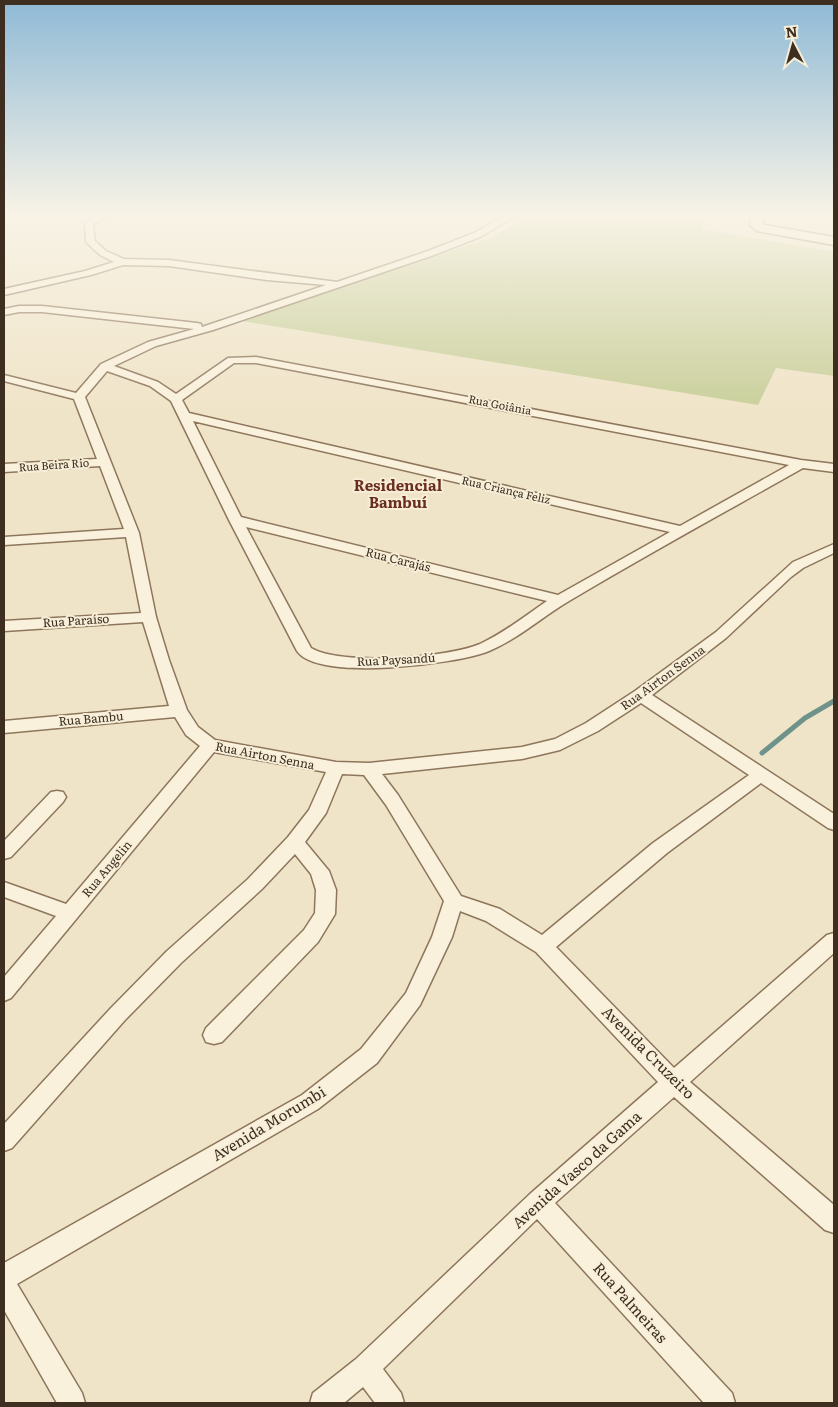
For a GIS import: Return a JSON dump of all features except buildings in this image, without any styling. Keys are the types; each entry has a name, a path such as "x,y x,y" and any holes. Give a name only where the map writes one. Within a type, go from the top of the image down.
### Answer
{"street":[{"path":"4,292 54,281"},
{"path":"313,281 343,283"},
{"path":"4,378 79,397 104,366 168,338 209,328 350,281"},
{"path":"4,312 19,309 42,309 209,328"},
{"name":"Rua Goiânia","path":"176,399 232,360 256,360 801,464 834,468"},
{"name":"Rua Paysandú","path":"104,366 154,384 176,399 236,520 305,651 319,659 345,662 389,662 447,657 472,652 499,642 560,600 801,464"},
{"name":"Rua Airton Senna","path":"79,397 132,532 149,617 161,660 179,711 192,731 210,746 336,768 370,769 522,753 560,744 592,727 641,695 721,635 786,574 798,565 834,548"},
{"name":"Rua Criança Feliz","path":"184,415 682,530"},
{"name":"Rua Beira Rio","path":"4,468 105,462"},
{"path":"4,464 19,468"},
{"name":"Rua Carajás","path":"236,520 560,600"},
{"path":"4,541 132,532"},
{"name":"Rua Paraíso","path":"4,626 149,617"},
{"path":"641,695 834,823"},
{"name":"Rua Bambu","path":"4,727 179,711"},
{"name":"Rua Angelin","path":"4,992 210,746"},
{"path":"4,1140 124,1008 174,957 255,884 295,842 317,813 336,768"},
{"path":"370,769 392,800 454,901"},
{"path":"543,946 660,848 762,774"},
{"path":"4,852 57,798"},
{"path":"214,1035 311,936 325,914 326,890 320,871 295,842"},
{"path":"4,889 70,913"},
{"name":"Avenida Cruzeiro","path":"454,901 492,915 543,946 674,1083 834,1221"},
{"name":"Avenida Morumbi","path":"4,1277 310,1102 369,1056 413,999 442,937 454,901"},
{"name":"Avenida Vasco da Gama","path":"324,1403 365,1368 538,1202 834,941"},
{"name":"Rua Palmeiras","path":"538,1202 722,1403"},
{"path":"4,1286 72,1403"},
{"path":"365,1368 391,1403"}],"green space":[{"path":"363,281 834,281 834,376 776,368 758,405 242,321"}],"waterway":[{"path":"762,753 805,718 834,701"}],"district":[{"name":"Residencial Bambuí","path":"398,494"}]}
